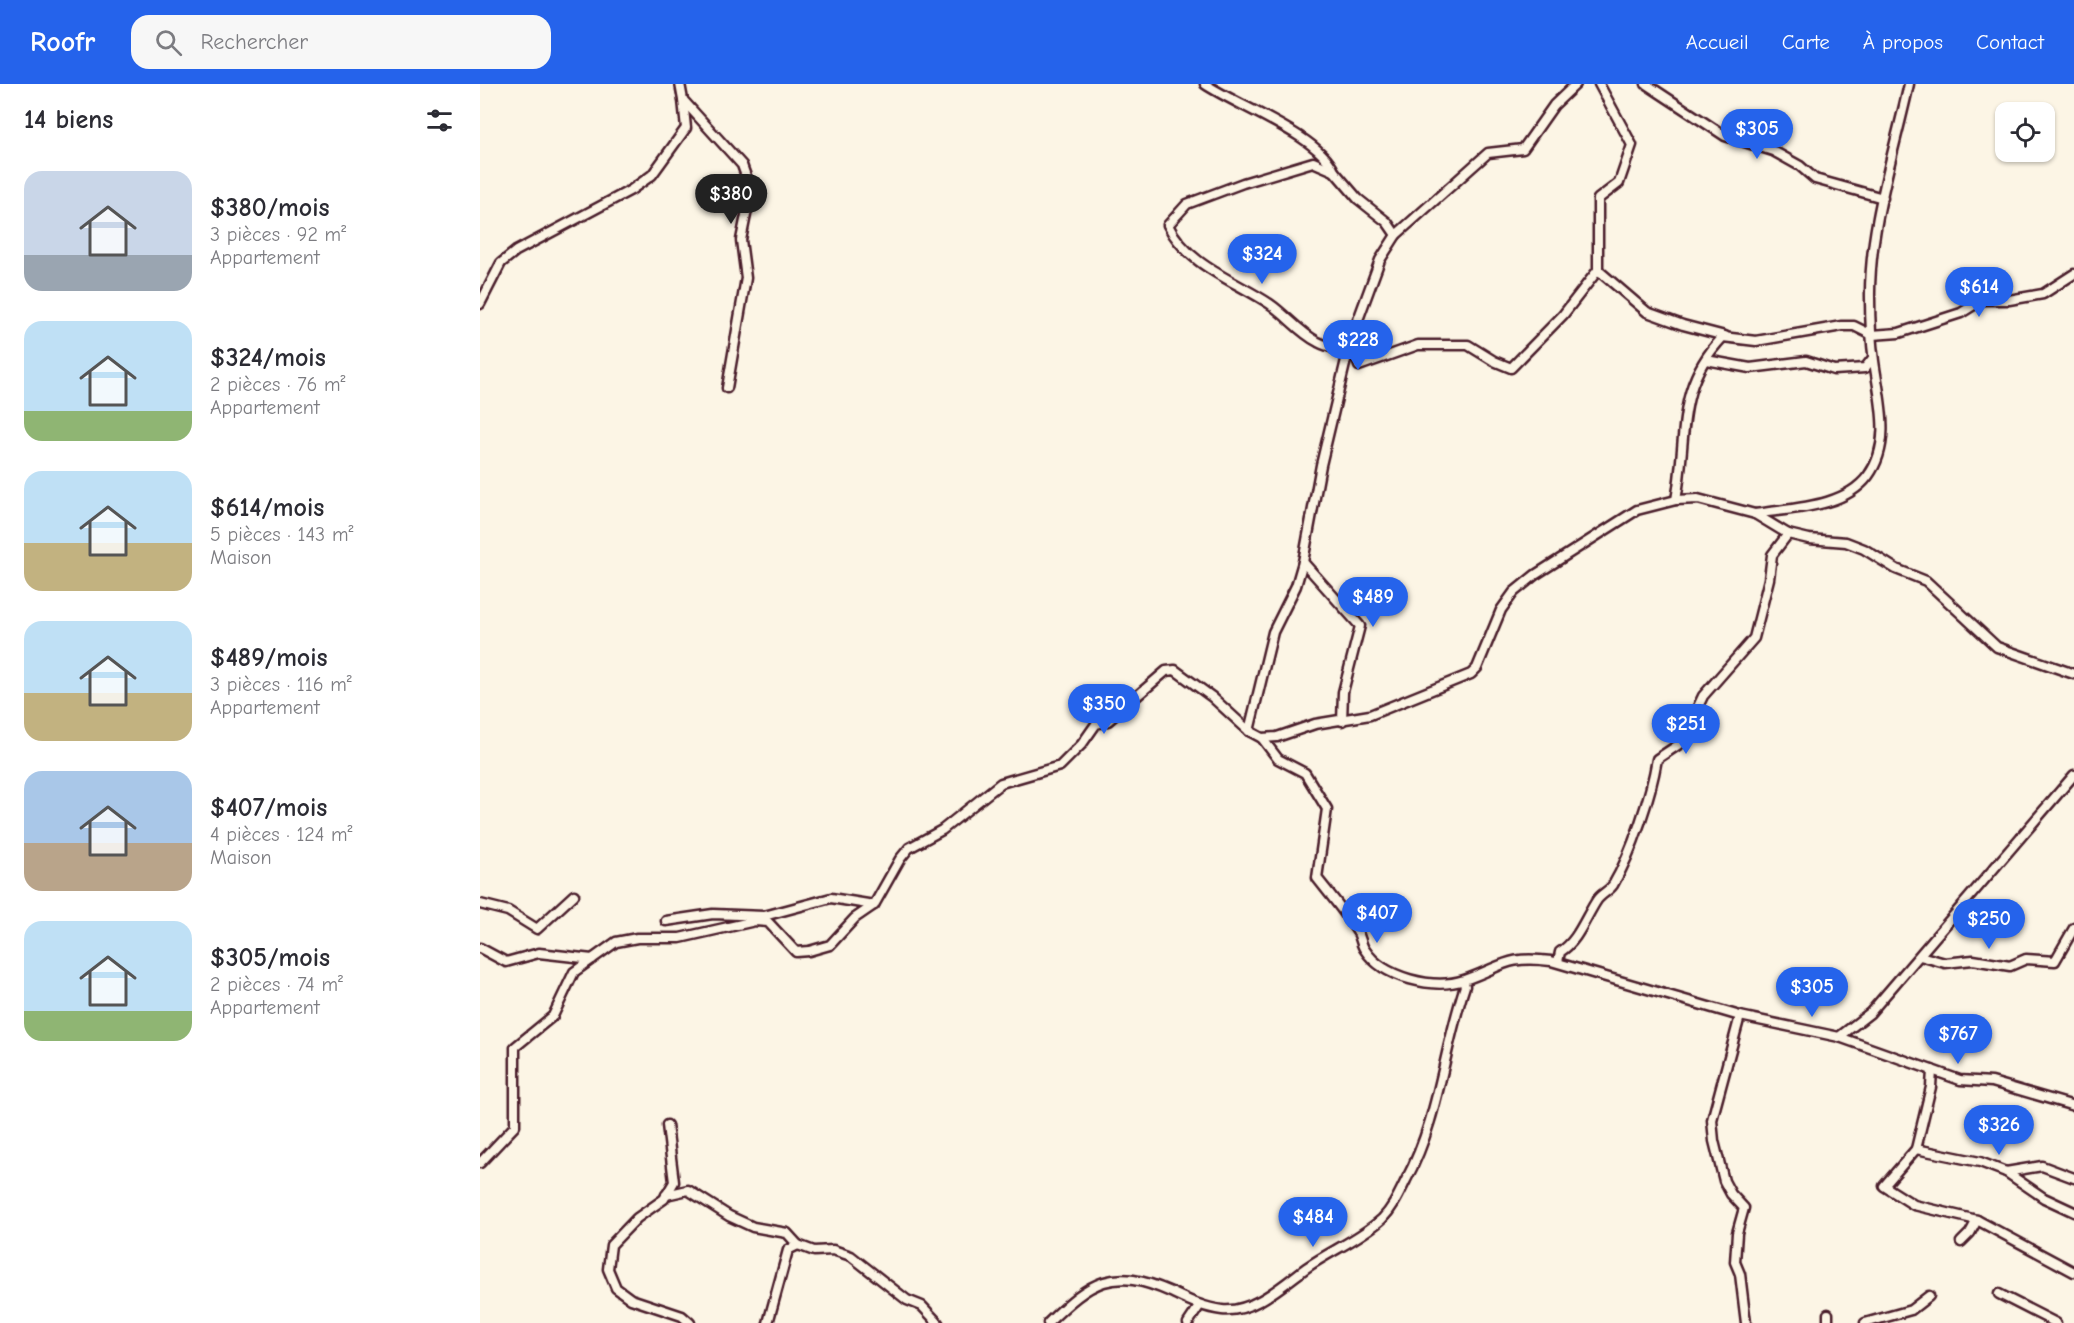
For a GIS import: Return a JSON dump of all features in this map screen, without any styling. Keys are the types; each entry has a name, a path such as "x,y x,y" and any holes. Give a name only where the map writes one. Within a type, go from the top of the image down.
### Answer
{"street":[{"path":"480,304 501,263 516,251 631,190 652,175 686,128 680,84"},
{"path":"1205,84 1312,145 1328,159 1334,171 1358,199 1387,222 1396,235"},
{"path":"1249,731 1273,632 1296,586 1303,562 1321,465 1351,339 1380,260 1396,235 1488,153 1523,148 1554,105 1576,84"},
{"path":"1351,339 1359,366 1418,345 1468,345 1494,361 1511,368 1563,315 1598,270 1598,199 1619,183 1632,145 1599,84"},
{"path":"1646,84 1725,136 1773,151 1800,166 1815,179 1883,198"},
{"path":"1755,514 1836,499 1849,493 1866,478 1878,458 1883,429 1873,358 1870,276 1883,198 1909,84"},
{"path":"683,100 742,165 747,179 749,200 741,240 746,278 727,388"},
{"path":"1334,171 1307,162 1187,204 1168,225 1173,236 1210,270 1270,304 1316,342 1349,352"},
{"path":"1598,270 1647,312 1683,325 1756,341 1842,326 1854,326 1872,335 1899,333 1961,313 1982,300 2009,300 2043,294 2074,274"},
{"path":"1676,500 1683,421 1697,372 1721,338 1725,336"},
{"path":"1706,360 1750,368 1806,361 1841,370 1865,368 1873,358"},
{"path":"1262,738 1277,738 1315,724 1342,721 1394,707 1471,674 1477,668 1501,610 1524,584 1620,519 1637,510 1676,500 1698,499 1755,514 1788,534 1809,539 1846,542 1864,549 1896,569 1926,582 1997,647 2074,674"},
{"path":"1558,962 1560,952 1570,946 1598,897 1611,888 1620,871 1653,785 1657,759 1681,743 1703,696 1754,638 1770,579 1772,555 1788,534"},
{"path":"1303,562 1360,626 1343,692 1342,721"},
{"path":"480,1163 515,1126 514,1047 553,1016 574,972 592,959 616,942 637,938 680,938 755,921 768,922 796,952 830,945 855,918 874,905 900,859 909,848 942,830 1001,783 1060,766 1082,744 1096,724 1108,721 1166,671 1175,669 1212,697 1249,731 1262,738 1278,759 1305,773 1327,809 1317,878 1359,935 1364,949 1381,964 1413,980 1438,985 1463,981 1510,960 1532,958 1558,962 1740,1016 1839,1037 1868,1046 1892,1058 1960,1080 1992,1082 2074,1106"},
{"path":"1839,1037 1870,1013 2074,775"},
{"path":"480,904 508,911 537,929 574,895"},
{"path":"666,921 713,914 764,916 831,898 874,905"},
{"path":"1920,957 1945,963 1973,960 2010,966 2026,959 2055,961 2074,928"},
{"path":"480,948 506,962 539,953 592,959"},
{"path":"1048,1323 1086,1290 1099,1283 1125,1278 1146,1281 1200,1305 1225,1310 1246,1306 1273,1292 1384,1216 1415,1163 1430,1127 1465,986 1463,981"},
{"path":"1740,1016 1712,1120 1724,1181 1731,1194 1744,1208 1737,1233 1735,1262 1740,1274 1746,1323"},
{"path":"1932,1070 1931,1087 1916,1149 1884,1186 1914,1205 1977,1220 2074,1272"},
{"path":"667,1125 674,1178 666,1195 657,1206 637,1218 615,1241 608,1254 608,1269 616,1288 632,1299 682,1316 690,1323"},
{"path":"1916,1149 1980,1162 2006,1172 2044,1198 2074,1212"},
{"path":"2006,1172 2042,1166 2074,1178"},
{"path":"666,1195 688,1190 729,1216 753,1227 788,1233 798,1245 814,1251 833,1250 851,1256 907,1300 922,1306 938,1323"},
{"path":"1961,1242 1977,1220"},
{"path":"768,1323 788,1250 798,1245"},
{"path":"1999,1294 2056,1323"},
{"path":"1865,1323 1911,1310 1929,1296"},
{"path":"1188,1323 1200,1305"}]}
